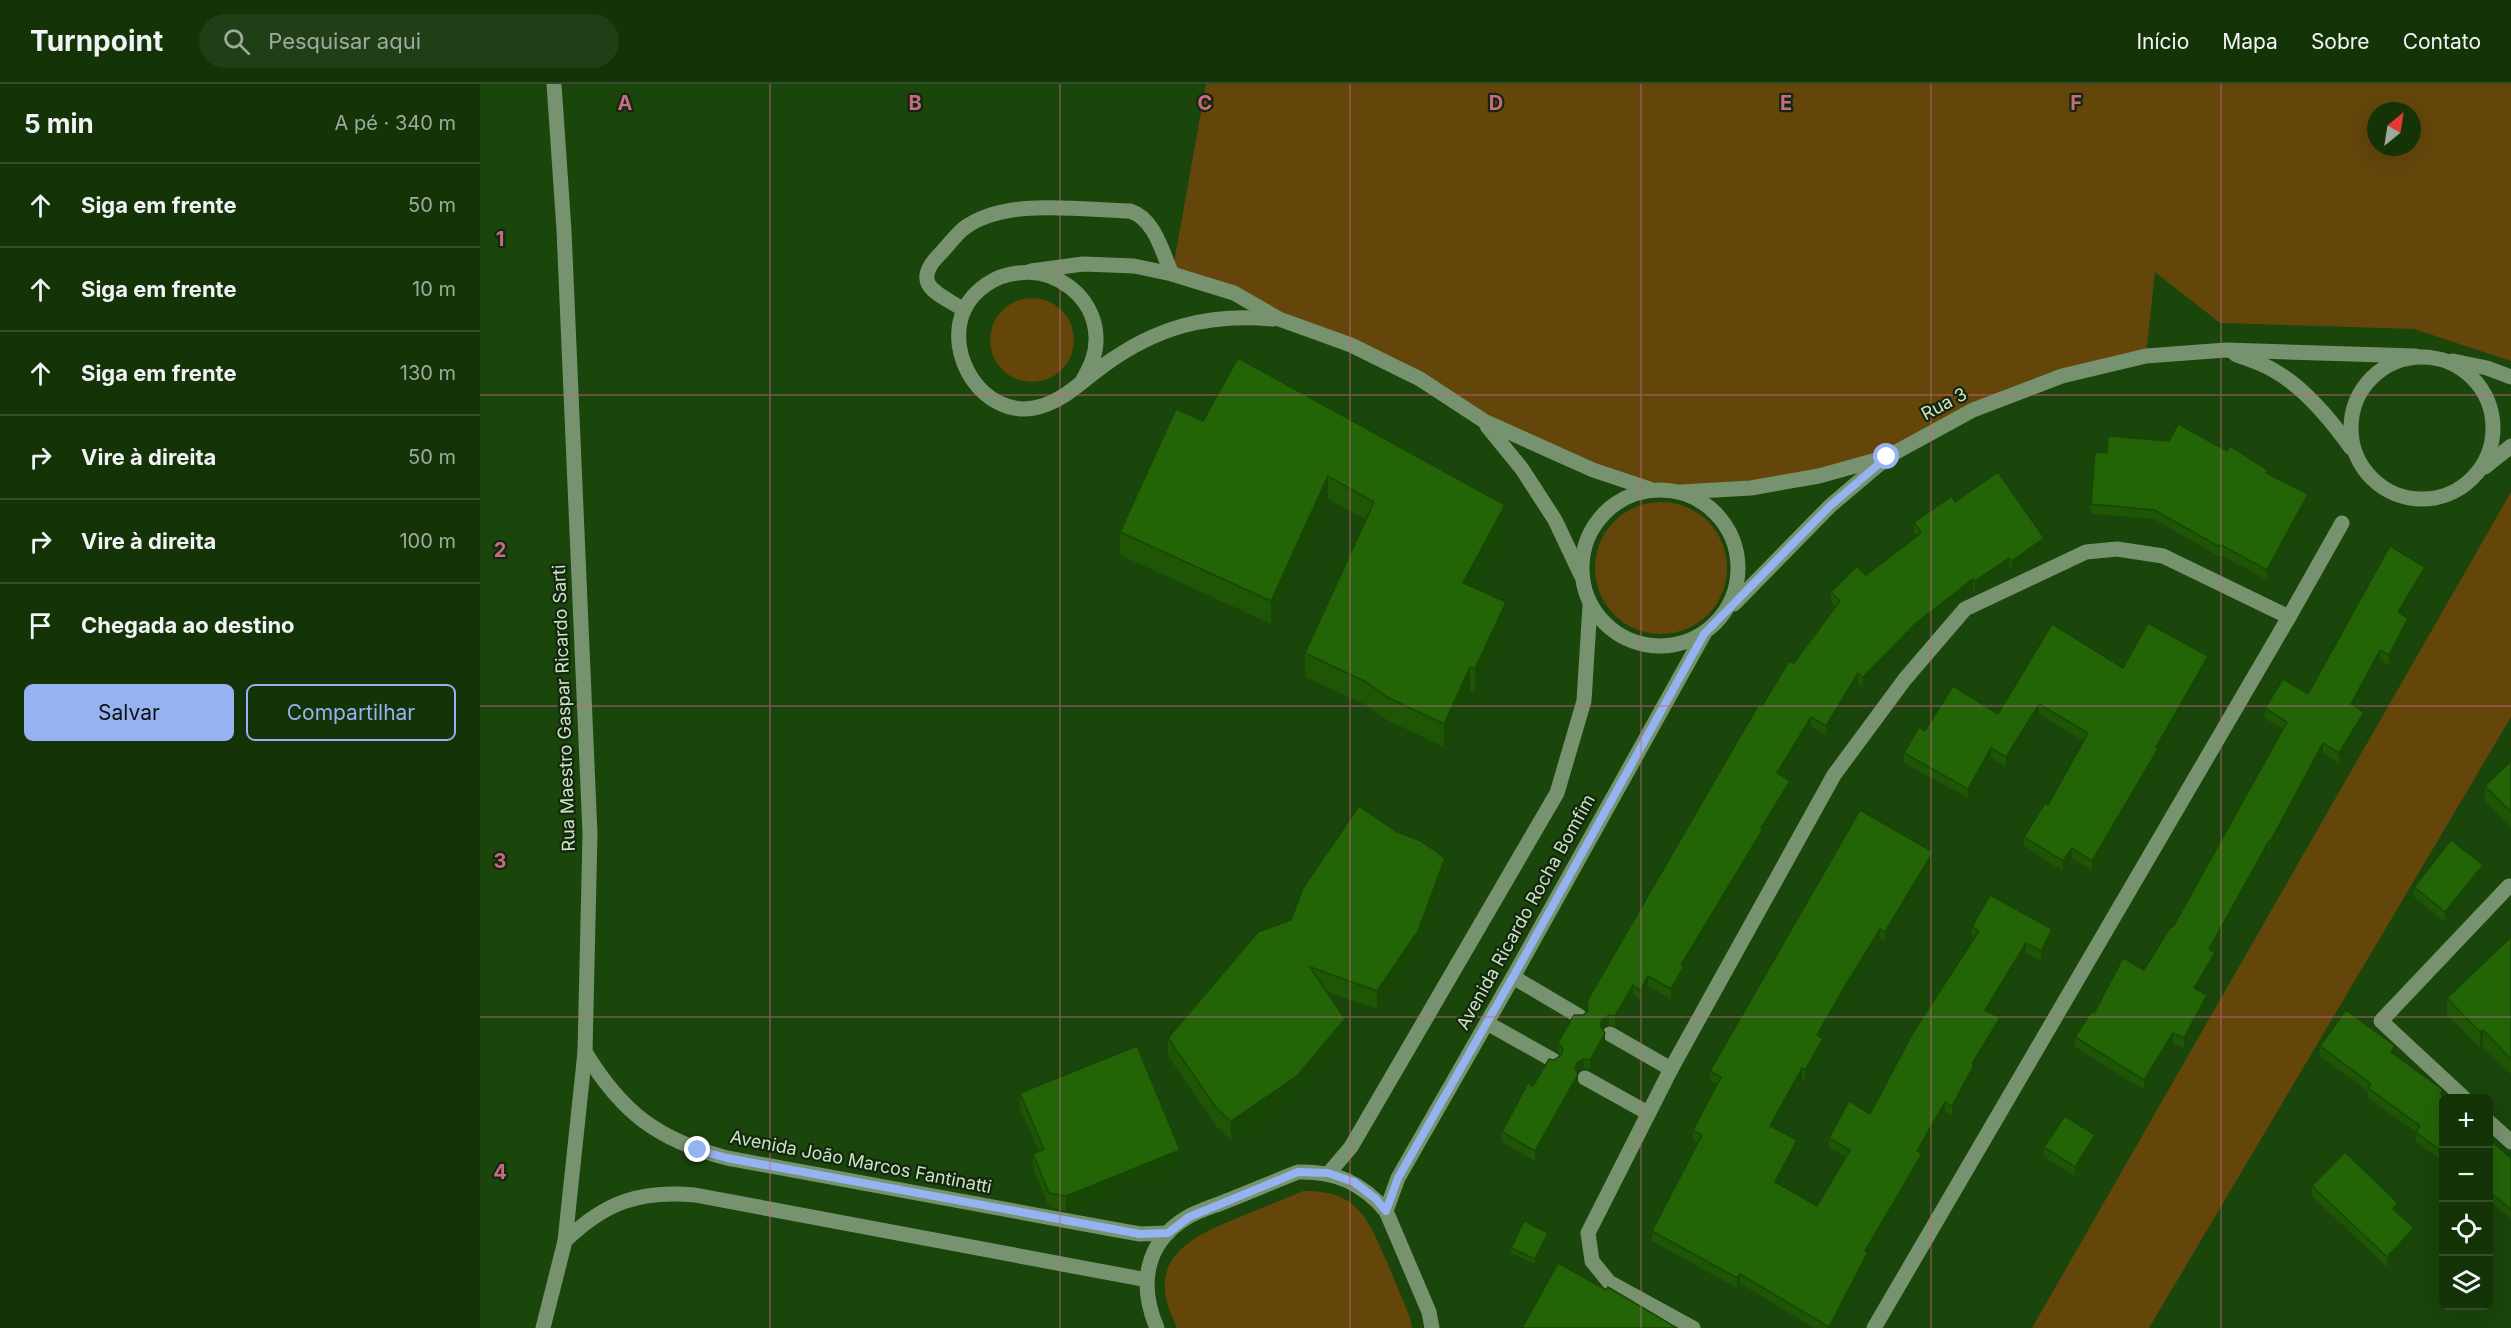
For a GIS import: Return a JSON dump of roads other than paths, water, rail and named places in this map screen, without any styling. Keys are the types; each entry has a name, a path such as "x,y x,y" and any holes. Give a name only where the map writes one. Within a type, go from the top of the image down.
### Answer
{"street":[{"name":"Rua Maestro Gaspar Ricardo Sarti","path":"543,1328 565,1241 585,1052 590,834 564,242 554,84"},
{"path":"964,310 928,286 924,277 928,267 964,229 992,215 1023,208 1130,211 1139,214 1149,223 1172,274"},
{"path":"1279,319 1242,316 1204,319 1168,329 1133,345 1054,404 1031,409 998,402 976,387 962,363 958,336 964,310 981,288 1005,274 1083,264 1134,266 1172,274 1234,293 1279,319 1352,345 1420,379 1484,422 1593,470 1650,489 1681,492 1708,505 1728,527 1738,555 1738,586 1725,613"},
{"path":"1031,271 1056,277 1076,291 1090,312 1096,336 1093,361 1081,383"},
{"name":"Rua 3","path":"1681,492 1751,488 1820,476 1887,457 1973,410 2062,376 2146,356 2226,350 2416,356"},
{"name":"Rua 3","path":"2226,350 2274,370 2313,402 2336,426 2355,456"},
{"path":"2511,377 2487,368 2438,358 2416,356 2394,362 2374,373 2360,391 2352,412 2350,434 2355,456 2368,474 2385,489 2408,498 2433,499 2456,490 2511,446"},
{"path":"2438,358 2459,367 2478,383 2490,405 2493,429 2488,454 2476,475"},
{"path":"1484,422 1522,469 1550,512 1581,576 1590,605 1606,626 1628,640 1653,647 1680,645 1704,634 1776,558 1830,506 1887,457"},
{"path":"1581,576 1584,545 1598,519 1621,499 1650,489"},
{"path":"1874,1328 2289,617 2342,522"},
{"path":"1693,1328 1609,1282 1592,1261 1588,1233 1671,1069 1834,775 1905,679 1965,609 2086,552 2117,549 2163,556 2289,617"},
{"name":"Avenida Ricardo Rocha Bomfim","path":"1328,1173 1357,1137 1557,793 1584,700 1590,605"},
{"name":"Avenida Ricardo Rocha Bomfim","path":"1386,1211 1398,1178 1704,634"},
{"path":"2460,1094 2381,1021 2509,886"},
{"path":"1513,977 1579,1016"},
{"path":"1487,1023 1553,1060"},
{"path":"1610,1034 1671,1069"},
{"name":"Avenida João Marcos Fantinatti","path":"585,1052 601,1078 620,1102 670,1138 698,1150 727,1158 1140,1234 1168,1233"},
{"path":"1585,1078 1648,1113"},
{"path":"2493,1126 2511,1142"},
{"path":"1156,1328 1148,1307 1147,1280 1154,1255 1168,1233 1189,1217 1298,1172 1328,1173 1354,1182 1376,1199 1386,1211 1429,1312 1432,1328"},
{"path":"565,1241 582,1224 624,1201 647,1195 671,1193 695,1195 1147,1280"}]}
